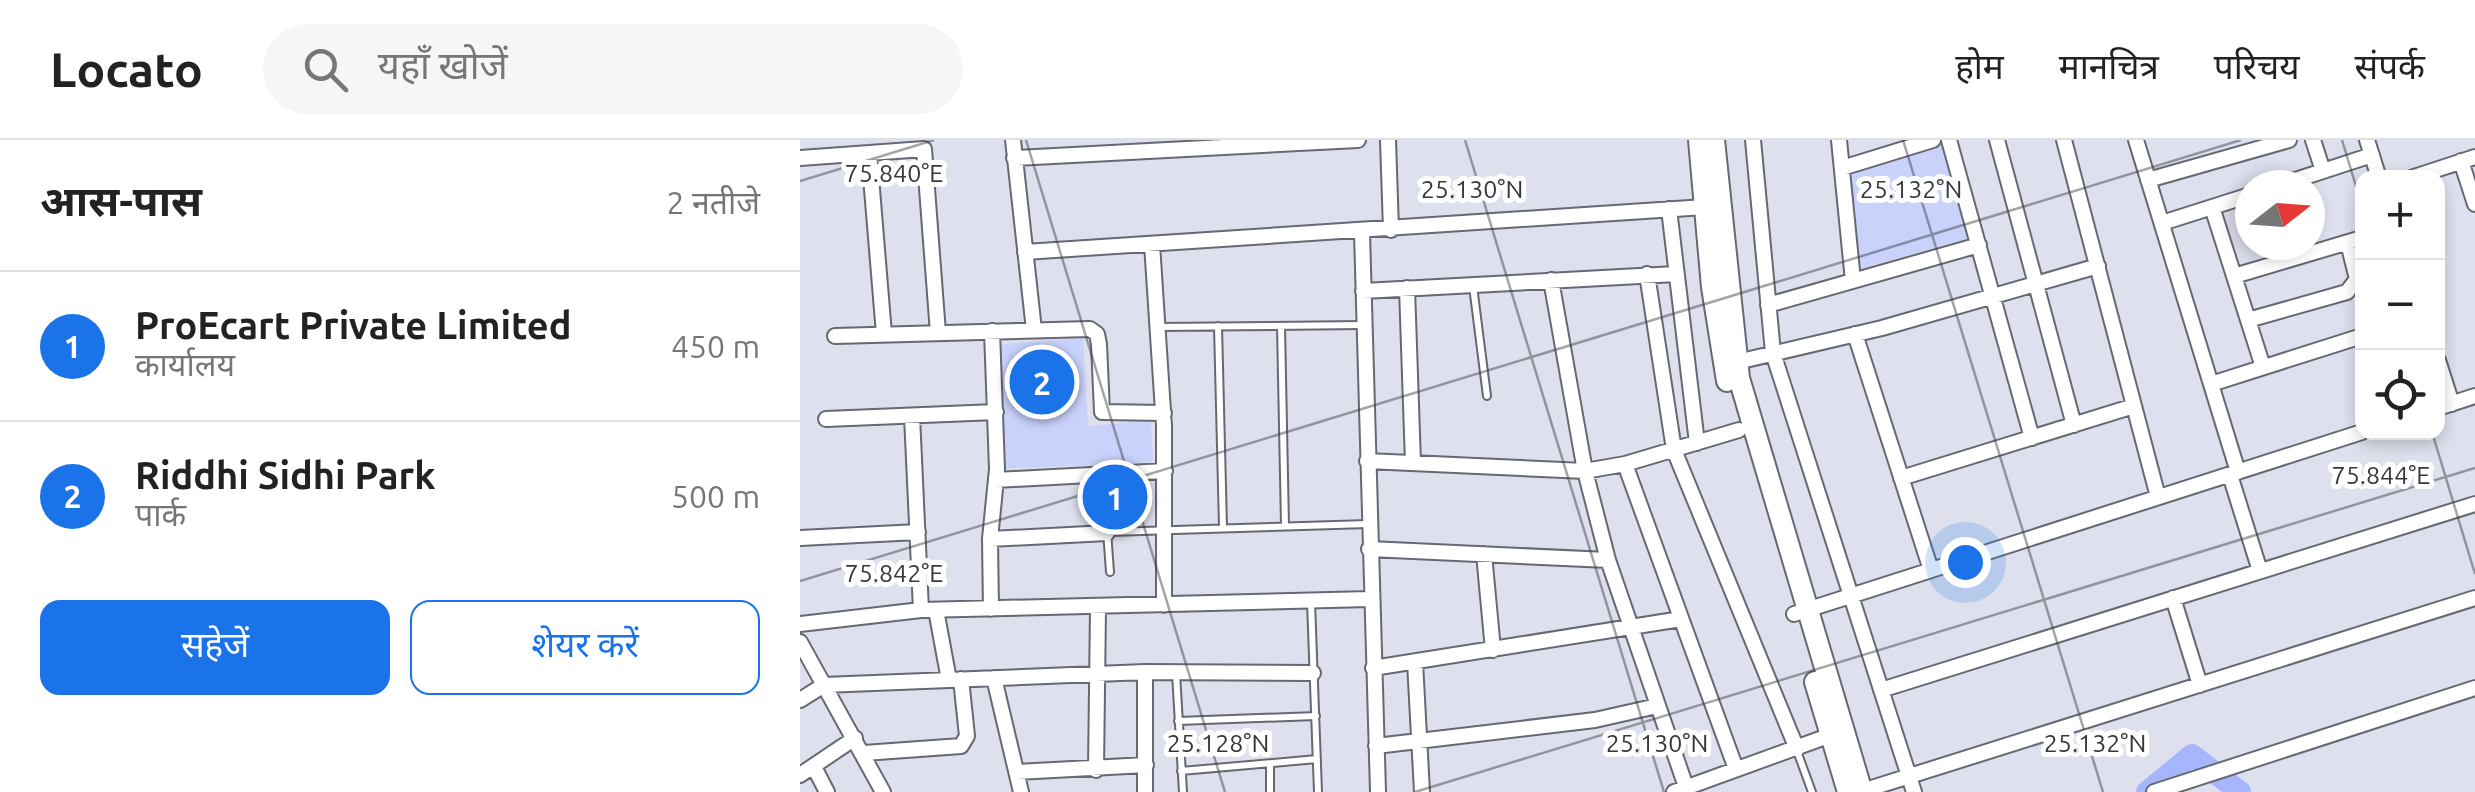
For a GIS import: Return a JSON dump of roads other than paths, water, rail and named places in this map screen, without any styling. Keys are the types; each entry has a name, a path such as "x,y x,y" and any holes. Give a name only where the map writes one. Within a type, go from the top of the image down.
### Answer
{"street":[{"path":"1013,140 1034,330"},
{"path":"1014,158 1069,148 1358,140"},
{"path":"1388,140 1391,230"},
{"path":"1700,140 1719,340 1739,430 1862,792 2475,598"},
{"path":"1714,140 1737,362 1848,792"},
{"path":"1754,140 1773,353 1914,792"},
{"path":"1839,140 1853,281"},
{"path":"1842,168 1933,140"},
{"path":"1949,140 2032,438"},
{"path":"1996,140 2074,425"},
{"path":"2064,140 2158,498"},
{"path":"2136,140 2211,384 2260,572"},
{"path":"2148,180 2288,140"},
{"path":"2313,140 2323,170"},
{"path":"2366,140 2376,170"},
{"path":"800,158 924,149 938,333"},
{"path":"869,153 884,334"},
{"path":"2325,170 2372,156"},
{"path":"2435,170 2468,159 2475,204"},
{"path":"2162,223 2235,200"},
{"path":"1024,252 1362,233 1705,207"},
{"path":"2212,207 2263,367"},
{"path":"1669,210 1697,443"},
{"path":"1362,233 1378,792"},
{"path":"2234,276 2355,241"},
{"path":"1152,244 1154,327 1164,413 1164,605"},
{"path":"1768,306 1979,246"},
{"path":"2248,320 2347,292 2357,279 2356,260"},
{"path":"1737,362 1855,334 2098,266"},
{"path":"1647,274 1674,450 1797,749"},
{"path":"1363,290 1676,274"},
{"path":"1551,280 1584,471 1680,790 1831,735"},
{"path":"1406,288 1413,462"},
{"path":"835,336 1090,329 1098,334 1102,412 1164,413"},
{"path":"991,609 990,540 996,480 992,330"},
{"path":"1855,334 1931,570"},
{"path":"2211,384 2355,338"},
{"path":"1662,386 1688,382"},
{"path":"2445,406 2475,396"},
{"path":"1901,478 2134,406"},
{"path":"826,419 996,412"},
{"path":"864,754 961,746 967,736 955,679 928,610 918,532 912,416"},
{"path":"1367,461 1584,471 1625,464 1739,430"},
{"path":"1800,612 2355,434"},
{"path":"1625,464 1736,769"},
{"path":"996,480 1165,471"},
{"path":"1882,690 2475,504"},
{"path":"800,538 918,532"},
{"path":"990,540 1107,532"},
{"path":"1369,549 1608,560"},
{"path":"1484,554 1493,650"},
{"path":"2173,598 2200,685"},
{"path":"800,624 928,610 1370,599"},
{"path":"1096,770 1098,608"},
{"path":"1373,668 1681,619"},
{"path":"800,642 883,792"},
{"path":"1415,662 1422,792"},
{"path":"800,700 824,685 1144,672 1313,673"},
{"path":"1144,672 1145,792"},
{"path":"994,678 1020,792"},
{"path":"2154,792 2475,688"},
{"path":"1376,746 1595,720 1657,706"},
{"path":"826,792 807,771 855,738"},
{"path":"1017,772 1146,765"}],"lane":[{"path":"1473,284 1486,396"},
{"path":"1154,327 1364,325"},
{"path":"1218,326 1223,526"},
{"path":"1280,326 1284,526"},
{"path":"1103,475 1110,572"},
{"path":"1107,532 1368,524"},
{"path":"1310,602 1318,792"},
{"path":"1176,672 1183,792"},
{"path":"1178,721 1316,716"},
{"path":"1797,749 1812,792"},
{"path":"1181,771 1317,760"},
{"path":"1270,766 1270,792"}],"waterway":[{"path":"2147,792 2192,755 2240,792"}],"place":[{"name":"Riddhi Sidhi Park","path":"1042,382"},
{"name":"ProEcart Private Limited","path":"1115,497"}]}
